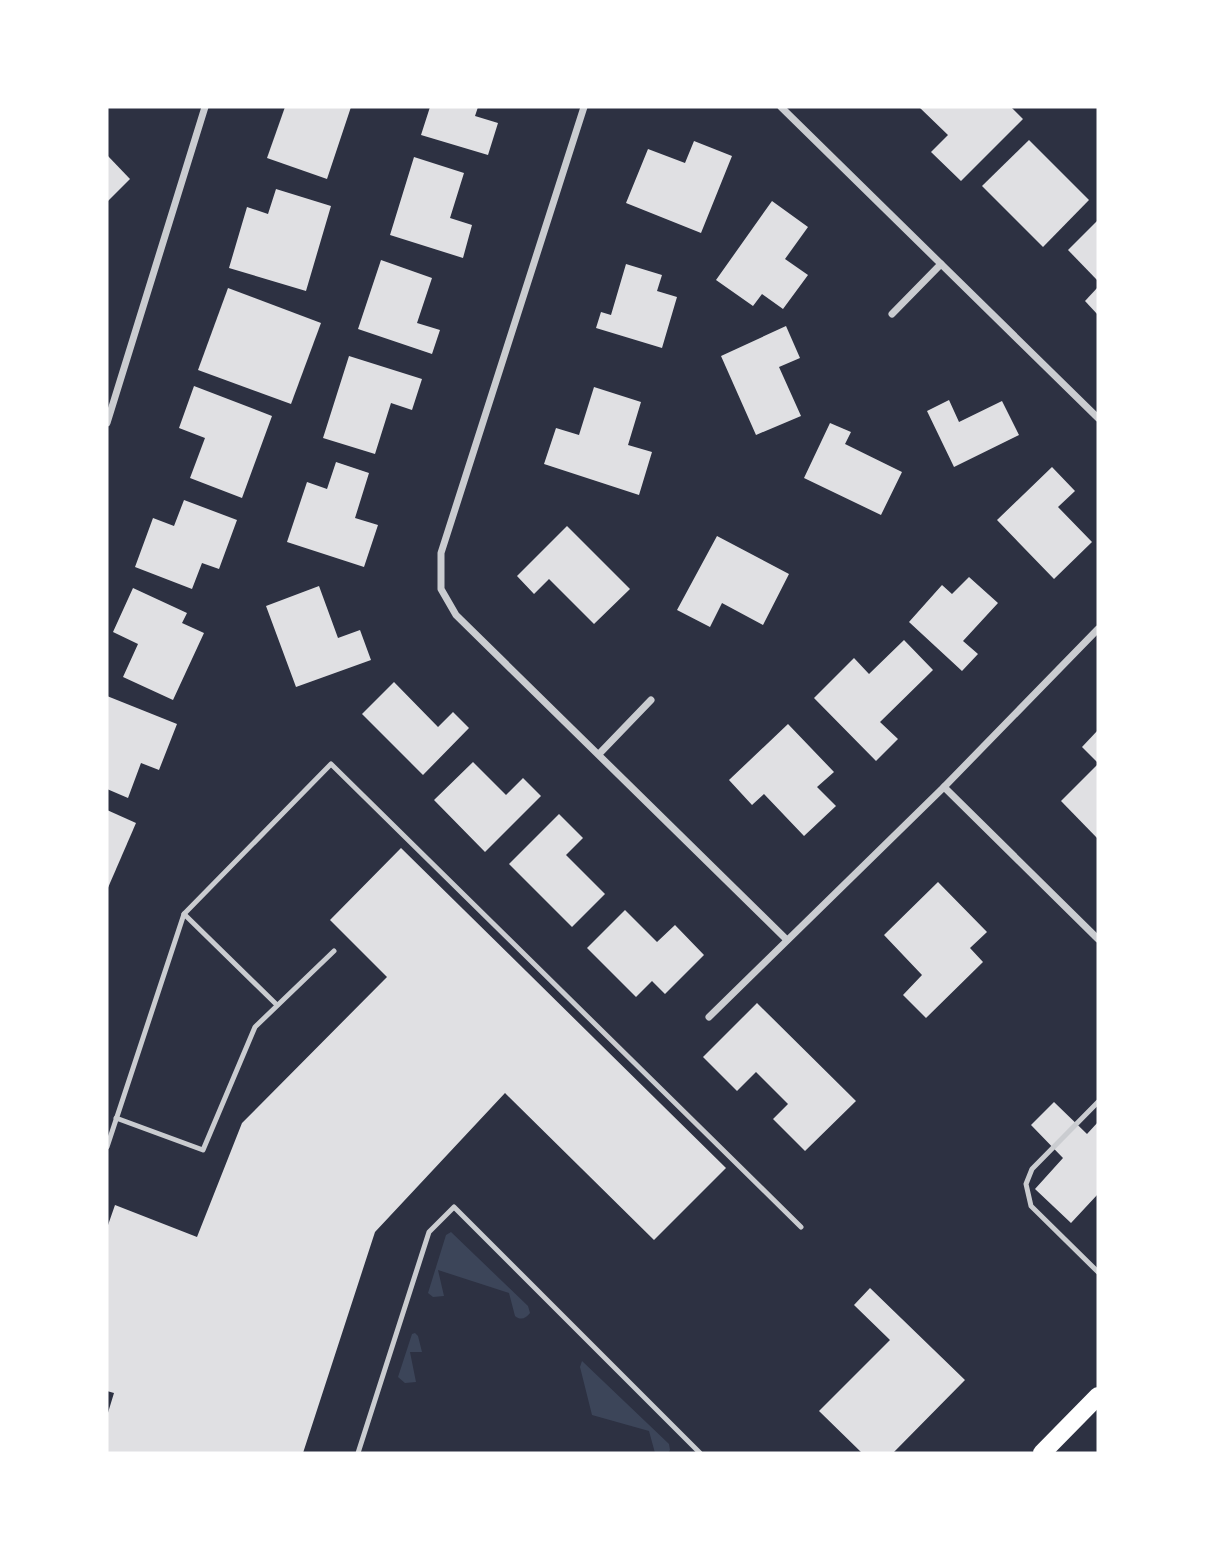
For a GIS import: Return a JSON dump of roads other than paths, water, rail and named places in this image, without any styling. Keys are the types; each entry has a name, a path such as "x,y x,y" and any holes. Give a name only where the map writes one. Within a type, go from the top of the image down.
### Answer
{"main road":[{"path":"1042,1453 1098,1396"}],"street":[{"path":"107,423 205,107"},
{"path":"584,107 441,554 441,589 456,615 788,940"},
{"path":"780,107 1098,418"},
{"path":"892,314 941,264"},
{"path":"709,1017 944,787 1098,629"},
{"path":"599,754 651,700"},
{"path":"944,787 1098,939"}],"lane":[{"path":"107,1147 184,914 331,764 801,1227"},
{"path":"184,914 277,1005"},
{"path":"116,1118 203,1150 255,1027 334,951"},
{"path":"1098,1102 1032,1169 1026,1184 1031,1206 1098,1272"},
{"path":"358,1453 429,1231 454,1207 699,1453"}]}
